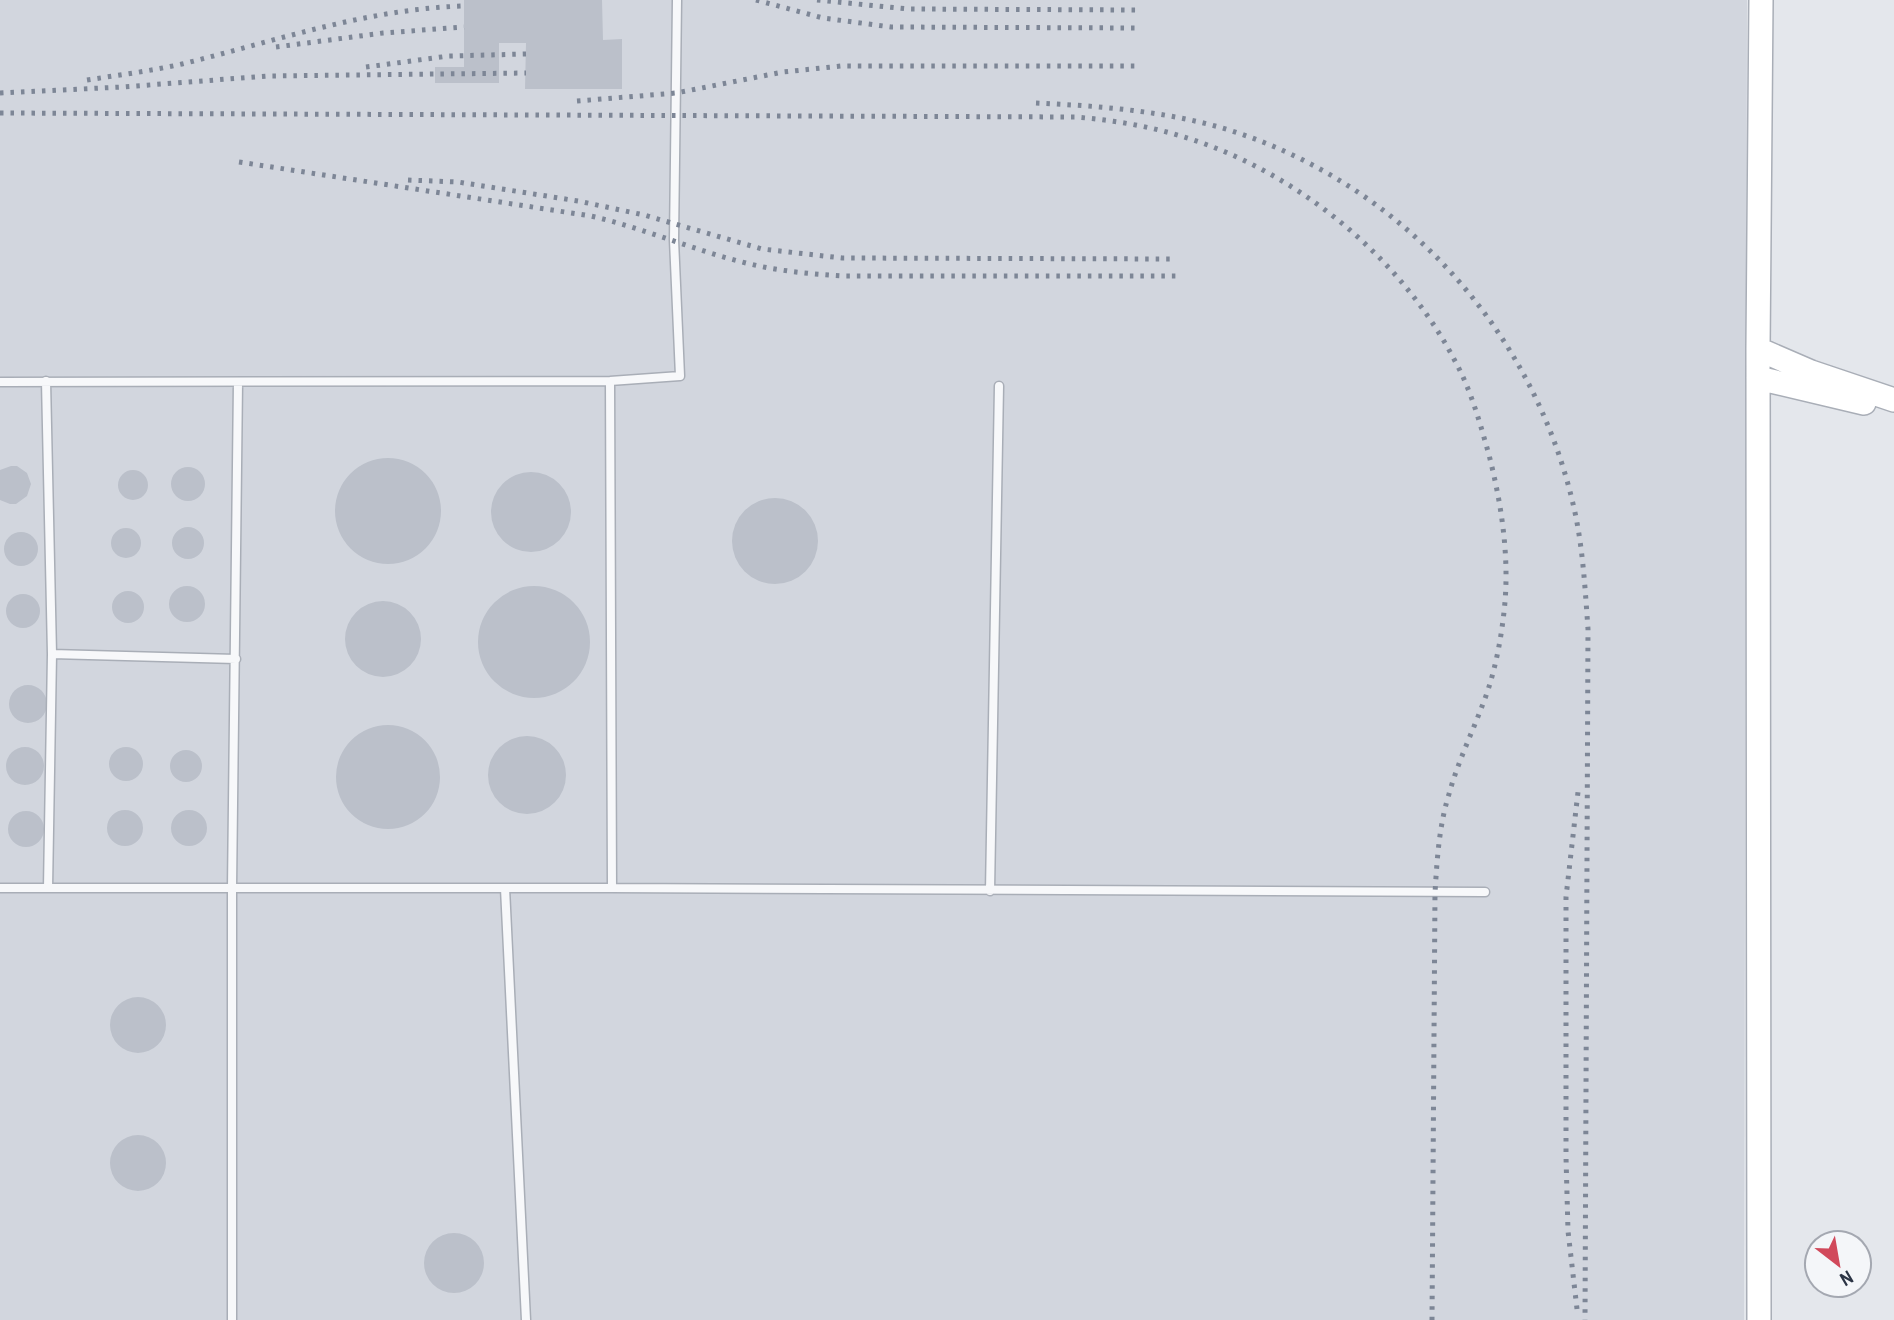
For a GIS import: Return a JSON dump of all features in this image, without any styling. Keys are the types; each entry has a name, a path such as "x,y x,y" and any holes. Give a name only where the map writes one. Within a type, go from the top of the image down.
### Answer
{"street":[{"path":"1759,1320 1758,349 1761,0"},
{"path":"1758,349 1811,372 1894,400"},
{"path":"1758,378 1894,409"}],"lane":[{"path":"0,382 610,381 680,376 674,240 677,0"},
{"path":"610,381 612,888"},
{"path":"46,382 52,654 48,888"},
{"path":"232,1320 232,888 238,382"},
{"path":"990,891 999,386"},
{"path":"52,654 236,659"},
{"path":"0,888 1485,892"},
{"path":"505,888 526,1320"}],"shaded area":[{"path":"0,0 1747,0 1744,1320 0,1320"}],"building":[{"path":"464,0 602,0 603,40 622,39 622,89 525,89 526,43 499,43 499,83 435,83 435,67 464,67"},
{"path":"388,458 408,462 425,474 437,491 441,511 437,531 425,548 408,560 388,564 368,560 351,548 339,531 335,511 339,491 351,474 368,462"},
{"path":"17,466 27,473 31,484 27,496 16,504 0,500 0,470"},
{"path":"188,467 200,472 205,484 200,496 188,501 176,496 171,484 176,472"},
{"path":"133,470 144,474 148,485 144,496 133,500 122,496 118,485 122,474"},
{"path":"531,472 546,475 559,484 568,497 571,512 568,527 559,540 546,549 531,552 516,549 503,540 494,527 491,512 494,497 503,484 516,475"},
{"path":"775,498 799,505 811,517 818,541 811,565 799,577 775,584 751,577 739,565 732,541 739,517 751,505"},
{"path":"188,527 199,532 204,543 199,554 188,559 177,554 172,543 177,532"},
{"path":"126,528 137,532 141,543 137,554 126,558 115,554 111,543 115,532"},
{"path":"21,532 33,537 38,549 33,561 21,566 9,561 4,549 9,537"},
{"path":"187,586 199,592 205,604 199,616 187,622 175,616 169,604 175,592"},
{"path":"534,586 555,590 574,602 586,621 590,642 586,663 574,682 555,694 534,698 513,694 494,682 482,663 478,642 482,621 494,602 513,590"},
{"path":"128,591 139,596 144,607 139,618 128,623 117,618 112,607 117,596"},
{"path":"23,594 35,599 40,611 35,623 23,628 11,623 6,611 11,599"},
{"path":"383,601 397,604 410,612 418,625 421,639 418,653 410,666 397,674 383,677 369,674 356,666 348,653 345,639 348,625 356,612 369,604"},
{"path":"28,685 42,690 47,704 42,718 28,723 14,718 9,704 14,690"},
{"path":"388,725 408,729 425,740 436,757 440,777 436,797 425,814 408,825 388,829 368,825 351,814 340,797 336,777 340,757 351,740 368,729"},
{"path":"527,736 542,739 559,753 566,775 563,790 549,807 527,814 512,811 495,797 488,775 491,760 505,743"},
{"path":"25,747 38,753 44,766 38,779 25,785 12,779 6,766 12,753"},
{"path":"126,747 138,752 143,764 138,776 126,781 114,776 109,764 114,752"},
{"path":"186,750 197,755 202,766 197,777 186,782 175,777 170,766 175,755"},
{"path":"125,810 138,815 143,828 138,841 125,846 112,841 107,828 112,815"},
{"path":"189,810 201,816 207,828 201,840 189,846 177,840 171,828 177,816"},
{"path":"26,811 39,816 44,829 39,842 26,847 13,842 8,829 13,816"},
{"path":"138,997 149,999 158,1005 164,1014 164,1036 158,1045 149,1051 138,1053 127,1051 118,1045 112,1036 110,1025 112,1014 118,1005 127,999"},
{"path":"138,1135 149,1137 158,1143 164,1152 164,1174 158,1183 149,1189 138,1191 127,1189 118,1183 112,1174 110,1163 112,1152 118,1143 127,1137"},
{"path":"454,1233 471,1238 479,1246 484,1263 479,1280 471,1288 454,1293 437,1288 429,1280 424,1263 429,1246 437,1238"}],"railway":[{"path":"756,0 823,18 891,27 1137,28"},
{"path":"817,0 908,9 1138,10"},
{"path":"87,80 182,64 356,20 428,8 464,6"},
{"path":"276,47 383,33 464,27"},
{"path":"366,67 449,56 526,54"},
{"path":"577,101 676,93 783,72 841,66 1137,66"},
{"path":"0,93 268,76 526,73"},
{"path":"1036,103 1133,110 1182,118 1229,130 1292,155 1351,187 1404,227 1452,273 1493,325 1528,382 1555,443 1574,508 1582,553 1588,629 1585,1320"},
{"path":"0,113 1075,117 1157,130 1226,152 1305,195 1341,223 1375,253 1406,287 1432,323 1461,372 1489,455 1498,494 1505,553 1506,592 1496,661 1488,690 1449,794 1438,856 1435,893 1432,1320"},
{"path":"239,162 591,216 723,257 793,272 845,276 1176,276"},
{"path":"408,180 458,182 578,201 644,215 762,249 842,258 1175,259"},
{"path":"1577,1309 1568,1231 1566,1157 1566,897 1578,792"}]}
